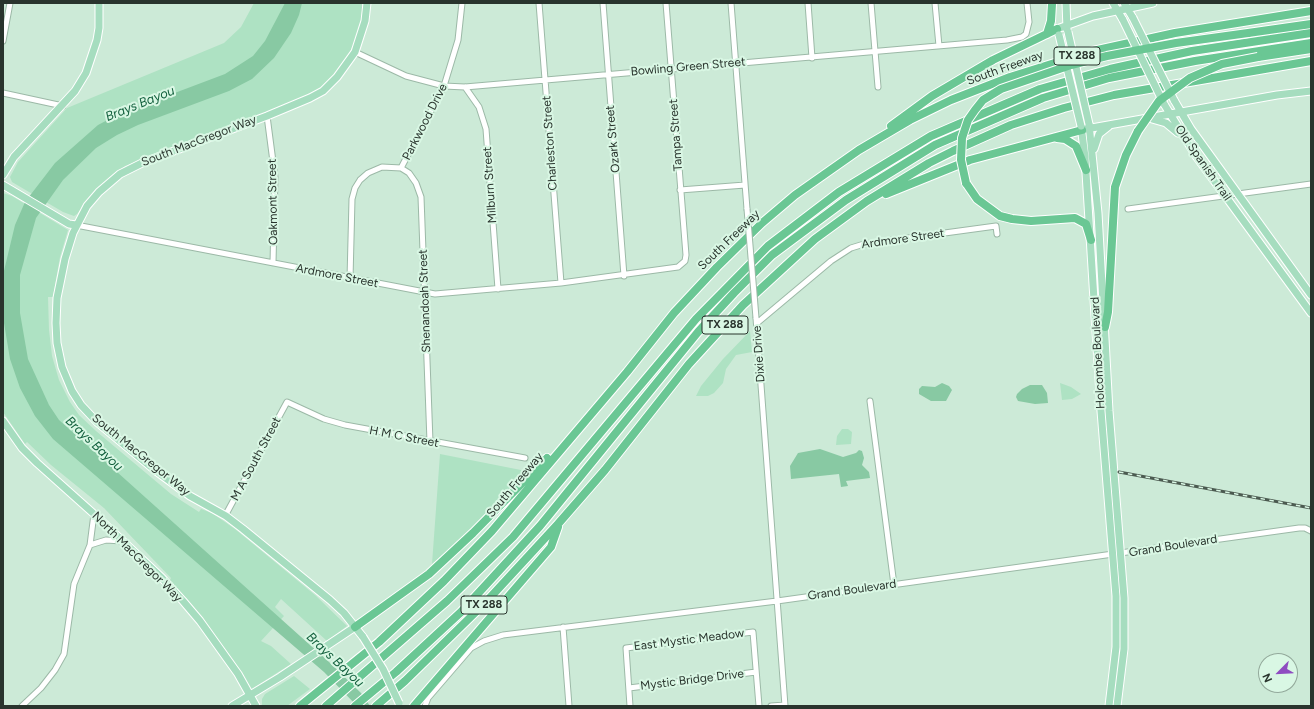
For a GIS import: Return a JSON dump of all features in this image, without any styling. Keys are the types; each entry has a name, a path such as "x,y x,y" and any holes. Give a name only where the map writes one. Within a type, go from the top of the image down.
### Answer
{"highway":[{"path":"1047,34 1051,22 1051,4"},
{"name":"South Freeway","path":"300,706 316,695 379,642 444,581 492,531 627,372 674,313 728,256 762,223 795,195 859,150 910,120 951,100 1010,77 1093,51 1175,33 1311,11"},
{"path":"1091,240 1086,224 1075,218 1031,221 1012,219 1000,216 977,199 966,182 961,160 962,138 968,120 983,100 1001,89 1071,65 1107,56 1176,43 1311,24"},
{"path":"859,150 932,96 993,60 1047,34 1058,32"},
{"path":"326,706 447,602 513,537 696,319 768,246 839,192 931,136 1040,89 1110,69 1192,51 1311,33"},
{"path":"355,706 396,672 461,612 540,526 698,332 734,293 772,255 846,200 935,145 1042,98 1109,78 1195,61 1311,42"},
{"path":"1105,327 1108,312 1115,187 1126,155 1138,131 1159,101 1190,78 1222,64 1311,49"},
{"name":"TX 288","path":"376,706 405,681 486,602 558,524 605,470 689,364 743,305 815,239 867,201 929,163 953,151 1011,125 1049,113 1114,95 1311,61"},
{"path":"867,201 970,160 1085,127"},
{"path":"1050,138 1065,139 1076,146 1086,170"},
{"path":"356,627 429,574 473,533 592,412"},
{"path":"414,706 551,547 558,524"}],"main road":[{"path":"3,175 14,157 63,106 75,91 89,64 98,29 98,3"},
{"name":"South MacGregor Way","path":"367,3 365,21 356,52 338,77 322,91 310,98 267,116 132,167 116,177 99,192 87,206 76,225 57,298 56,323 57,343 62,367 72,391 81,405 97,422 156,471 190,496 225,516 330,600 356,627 363,637 383,669 399,705"},
{"name":"Holcombe Boulevard","path":"1066,3 1067,29 1092,158 1105,327 1125,629 1122,679 1117,706"},
{"name":"Old Spanish Trail","path":"1113,3 1118,10 1169,115 1225,196 1311,313"},
{"path":"1058,32 1118,10 1126,5 1153,3"},
{"name":"Holcombe Boulevard","path":"1051,4 1085,127 1086,170 1101,411 1116,596 1116,641 1109,706"},
{"name":"Old Spanish Trail","path":"1126,5 1180,113 1311,295"},
{"path":"1085,127 1110,125 1311,91"},
{"path":"1195,135 1190,118 1197,110"},
{"path":"1148,118 1160,121 1171,127 1186,141"},
{"path":"1092,158 1097,138 1110,125"},
{"name":"Ardmore Street","path":"3,185 16,191 69,224 76,225"},
{"path":"1276,264 1284,258"},
{"name":"North MacGregor Way","path":"4,424 22,448 166,583 200,621 238,674 256,706"},
{"path":"232,706 280,677 356,627"}],"street":[{"path":"3,41 10,3"},
{"name":"Parkwood Drive","path":"350,279 352,199 355,188 360,180 368,173 382,167 401,168 444,86 458,40 462,3"},
{"name":"Charleston Street","path":"539,3 561,283"},
{"name":"Ozark Street","path":"603,3 624,276"},
{"name":"Tampa Street","path":"666,3 686,255 682,265"},
{"name":"Dixie Drive","path":"730,3 757,320 785,705"},
{"path":"808,3 812,58"},
{"path":"871,3 878,87"},
{"path":"935,3 939,46"},
{"name":"Bowling Green Street","path":"356,52 395,72 444,86 465,87 1007,40 1022,37 1026,34 1029,22 1027,3"},
{"name":"Milburn Street","path":"465,87 479,107 486,129 498,288"},
{"path":"3,93 63,106"},
{"name":"Oakmont Street","path":"267,116 275,177 273,263"},
{"name":"Shenandoah Street","path":"401,168 409,173 416,183 421,197 430,442"},
{"path":"1128,209 1311,184"},
{"path":"680,190 745,185"},
{"name":"Ardmore Street","path":"76,225 350,279 440,294 624,276 674,268 682,265"},
{"name":"Ardmore Street","path":"757,320 831,261 851,248 864,244 996,226 997,234"},
{"path":"870,400 894,584"},
{"name":"M A South Street","path":"225,516 287,402"},
{"name":"H M C Street","path":"287,402 324,419 345,425 430,442 525,458"},
{"path":"22,706 41,688 55,670 64,654 74,584 90,545 94,514"},
{"name":"Grand Boulevard","path":"425,706 433,693 477,644 503,635 777,601 1292,529 1305,528 1310,530"},
{"path":"90,545 106,540 122,541"},
{"path":"563,627 569,706"},
{"name":"East Mystic Meadow","path":"629,688 626,648 753,632 756,672"},
{"path":"756,672 759,706"},
{"name":"Mystic Bridge Drive","path":"629,688 756,672"},
{"path":"629,688 630,706"},
{"path":"771,706 785,705"}],"shaded area":[{"path":"254,3 362,3 362,15 358,36 343,65 329,81 315,92 301,99 125,166 95,191 74,216 63,212 12,182 10,177 18,162 67,108 224,43 241,27"},
{"path":"285,3 302,3 299,15 291,33 274,58 252,79 229,91 138,125 117,135 96,148 63,180 36,218 20,275 20,313 28,359 49,405 59,420 329,662 361,693 370,706 357,706 324,672 53,439 35,416 20,388 10,359 3,317 3,275 15,225 25,202 55,163 98,125 119,114 225,74 253,56 265,41"},
{"path":"3,193 12,196 68,230 60,257 53,297 48,297 49,330 52,356 59,380 70,402 79,415 171,494 199,512 201,509 212,513 235,529 315,595 347,626 327,641 281,599 275,607 284,616 261,641 271,646 291,664 250,690 169,582 171,578 104,508 51,465 27,442 25,444 3,412"},
{"path":"750,331 752,352 736,355 726,369 723,383 714,393 708,396 696,396 701,386 723,359"},
{"path":"942,383 949,386 952,390 946,401 931,401 919,394 919,389 922,386 935,387"},
{"path":"1060,383 1071,387 1081,394 1072,399 1062,400"},
{"path":"1030,385 1042,385 1047,393 1048,403 1035,404 1018,401 1016,397 1017,394 1022,389"},
{"path":"842,429 848,429 852,432 851,444 836,445 837,436"},
{"path":"820,449 843,457 856,453 859,450 862,451 864,458 862,465 869,472 870,478 846,481 848,486 841,487 839,474 791,479 790,466 798,453"},
{"path":"440,454 526,471 464,537 432,564"},
{"path":"294,676 310,689 287,706 262,706 262,699 265,694"}],"railway":[{"path":"1119,472 1311,508"}],"water label":[{"name":"Brays Bayou","path":"140,104"},
{"name":"Brays Bayou","path":"94,444"},
{"name":"Brays Bayou","path":"335,660"}]}
